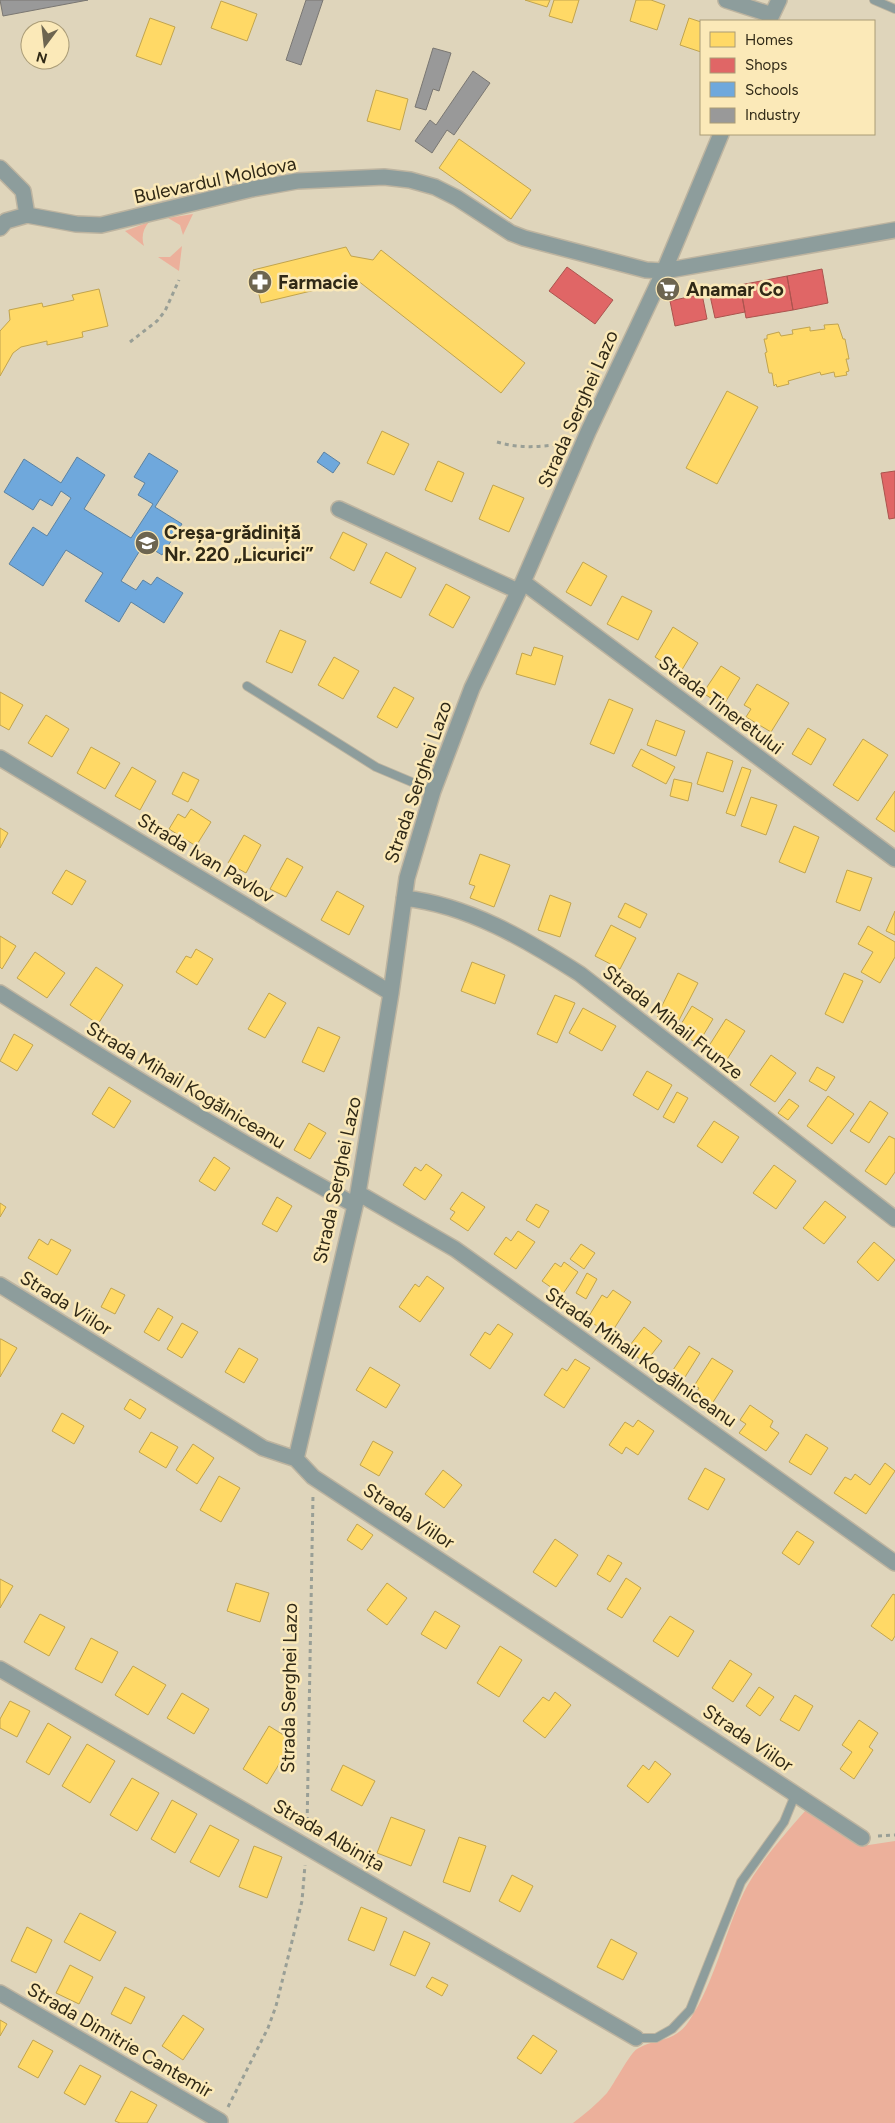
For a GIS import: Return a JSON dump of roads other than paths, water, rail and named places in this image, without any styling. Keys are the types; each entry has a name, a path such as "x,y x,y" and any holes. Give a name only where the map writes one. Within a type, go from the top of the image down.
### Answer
{"street":[{"path":"726,0 770,18 779,0"},
{"name":"Strada Serghei Lazo","path":"296,1459 356,1199 391,993 407,878 432,791 472,688 521,586 583,441 664,270 721,135"},
{"path":"0,168 23,191 27,215 6,221 0,228"},
{"name":"Bulevardul Moldova","path":"27,215 76,224 101,225 252,188 298,180 384,177 410,180 435,187 457,198 511,233 524,238 646,270 664,270"},
{"path":"664,270 895,230"},
{"name":"Strada Tineretului","path":"339,509 521,586 895,859"},
{"name":"Strada Ivan Pavlov","path":"0,758 391,993"},
{"name":"Strada Mihail Frunze","path":"404,898 430,901 466,913 547,953 580,974 895,1219"},
{"name":"Strada Mihail Kogălniceanu","path":"0,993 73,1040 269,1159 356,1199 455,1249 895,1563"},
{"name":"Strada Viilor","path":"0,1285 263,1448 296,1459 313,1477 862,1838"},
{"name":"Strada Albinița","path":"0,1669 307,1845 636,2038"},
{"name":"Strada Dimitrie Cantemir","path":"0,1993 220,2122"}],"lane":[{"path":"874,0 895,9"},
{"path":"247,686 376,767 432,791"},
{"name":"Strada Viilor","path":"636,2038 656,2038 672,2029 690,2010 741,1882 784,1822 793,1800 791,1791"}],"place":[{"name":"Farmacie","path":"260,282"},
{"name":"Anamar Co","path":"668,289"},
{"name":"Creșa-grădiniță Nr. 220 „Licurici”","path":"147,543"}]}
